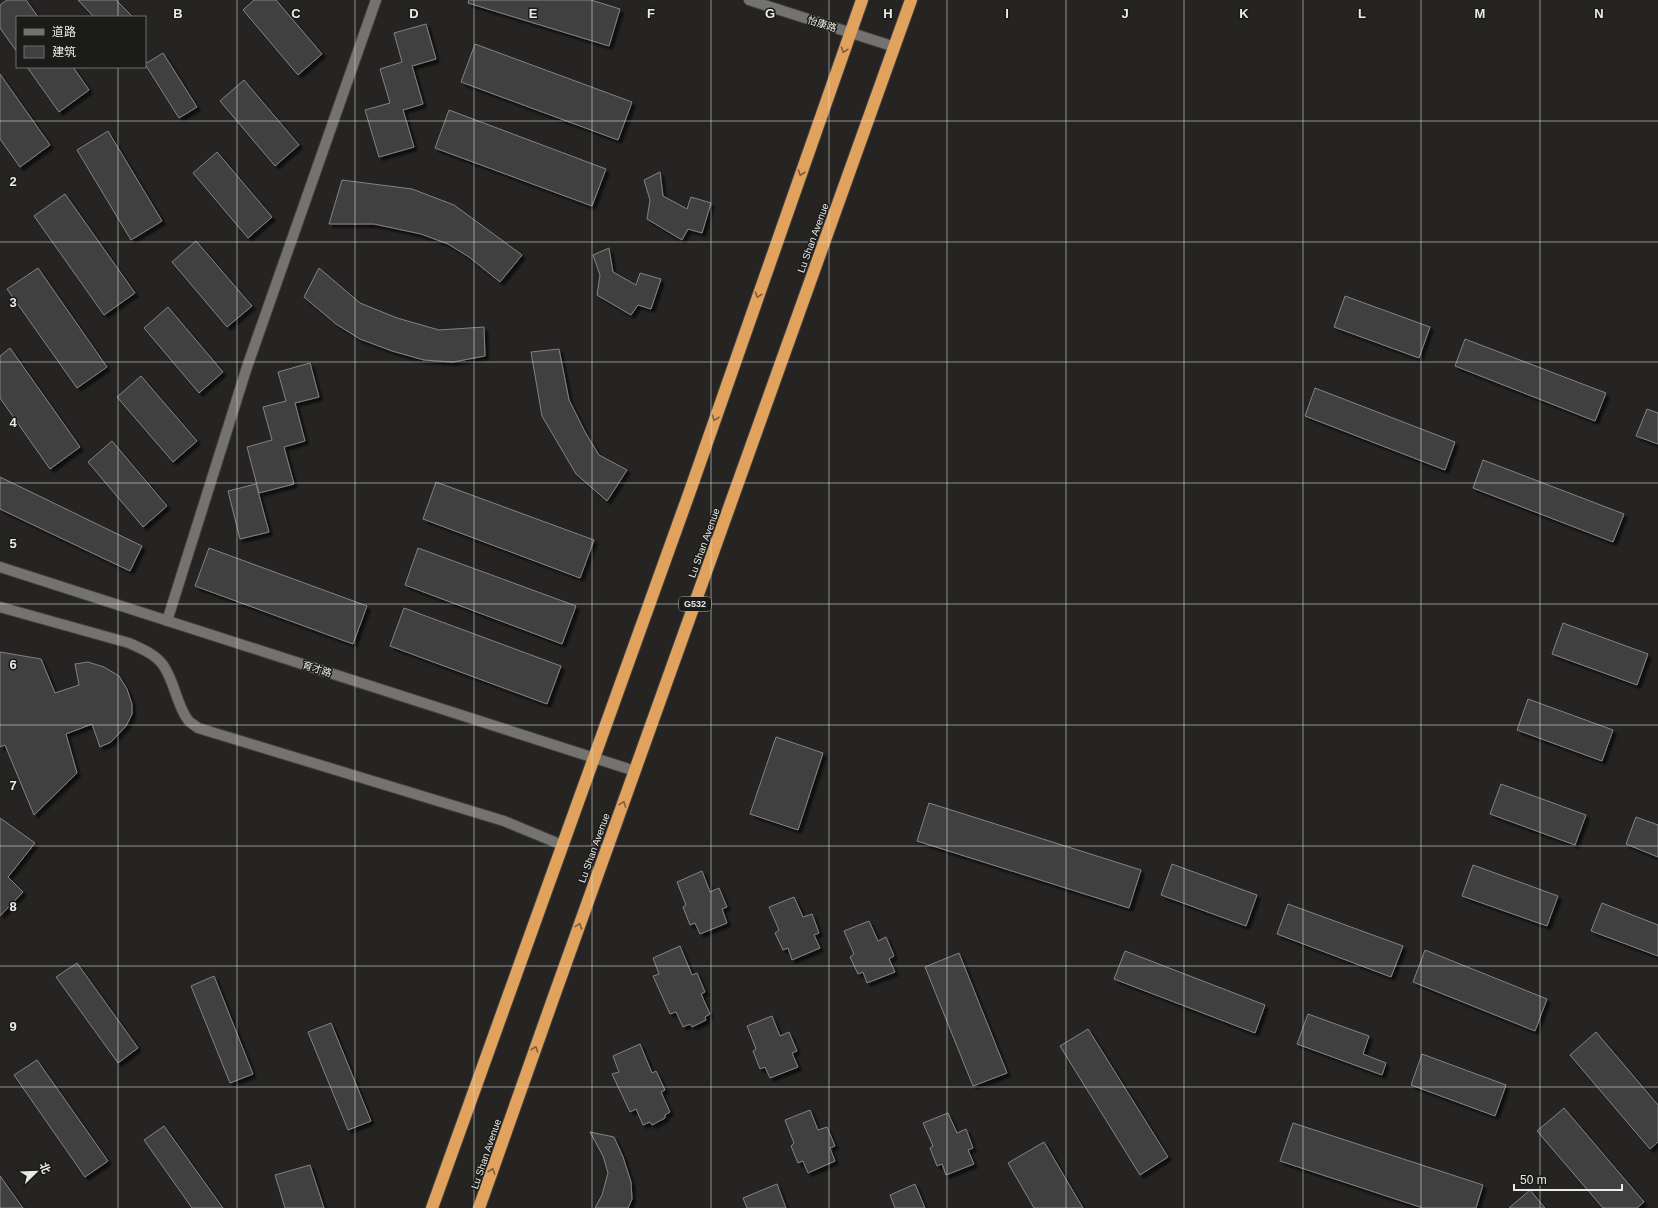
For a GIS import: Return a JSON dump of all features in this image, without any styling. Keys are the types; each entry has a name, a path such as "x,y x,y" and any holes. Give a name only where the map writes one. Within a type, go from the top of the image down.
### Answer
{"highway":[{"path":"432,1208 692,483 862,0"},
{"name":"Lu Shan Avenue","path":"480,1208 635,771 912,0"}],"street":[{"path":"167,620 247,367 376,0"},
{"name":"怡康路","path":"749,0 894,47"},
{"name":"育才路","path":"0,567 635,771"},
{"path":"0,607 130,643 150,653 163,664 188,720 198,728 504,820 562,845"}],"building":[{"path":"7,0 26,0 37,16 16,16 16,51 0,28 0,5"},
{"path":"78,0 116,0 132,16 93,16"},
{"path":"254,0 276,0 322,54 298,75 243,10"},
{"path":"469,0 591,0 620,9 609,46 468,3"},
{"path":"426,24 436,59 412,66 423,104 403,110 414,147 379,157 365,110 390,103 380,69 402,62 394,33"},
{"path":"475,44 632,102 618,140 461,82"},
{"path":"163,53 197,107 179,118 146,63"},
{"path":"28,68 74,68 89,90 59,112"},
{"path":"0,74 50,145 20,167 0,139"},
{"path":"244,80 299,145 275,166 220,101"},
{"path":"449,110 606,169 592,206 435,148"},
{"path":"108,131 162,221 131,240 77,150"},
{"path":"217,152 272,217 248,238 193,173"},
{"path":"660,172 663,196 687,209 691,197 711,203 702,233 688,229 682,240 647,219 650,200 644,180"},
{"path":"342,180 412,189 454,205 522,255 500,282 469,257 448,244 421,234 374,224 329,224"},
{"path":"65,194 135,293 104,315 34,216"},
{"path":"196,241 252,306 227,327 172,262"},
{"path":"609,248 613,272 636,285 640,273 661,279 651,309 638,305 631,315 597,295 600,275 593,255"},
{"path":"38,268 107,367 77,388 7,289"},
{"path":"319,268 360,303 397,318 439,330 484,327 485,356 453,362 424,360 392,351 360,339 336,324 304,297"},
{"path":"1345,296 1430,327 1419,358 1334,327"},
{"path":"168,307 223,372 199,393 144,328"},
{"path":"1465,339 1606,393 1595,421 1455,366"},
{"path":"10,348 80,447 50,469 0,398 0,356"},
{"path":"559,349 569,400 585,432 599,455 627,470 607,501 576,474 542,416 531,352"},
{"path":"310,363 319,397 295,403 305,441 284,447 294,484 259,493 247,447 272,440 263,407 286,401 278,372"},
{"path":"141,376 197,441 173,462 117,397"},
{"path":"1315,388 1455,442 1445,470 1305,416"},
{"path":"1647,409 1658,413 1658,444 1636,436"},
{"path":"112,441 167,506 143,527 88,462"},
{"path":"1483,460 1624,514 1613,542 1473,488"},
{"path":"0,477 142,546 130,571 0,509"},
{"path":"436,482 594,540 580,578 423,519"},
{"path":"256,484 269,532 240,539 228,491"},
{"path":"209,548 367,606 353,644 195,586"},
{"path":"418,548 576,606 562,644 405,585"},
{"path":"404,608 561,666 547,704 390,646"},
{"path":"1563,623 1648,654 1637,685 1552,654"},
{"path":"0,652 41,659 55,693 79,685 75,664 88,662 104,667 119,676 127,689 132,704 132,714 126,726 111,742 100,747 92,724 66,734 77,773 34,815 5,745 0,747"},
{"path":"1528,699 1613,730 1602,761 1517,730"},
{"path":"776,737 823,753 798,830 750,814"},
{"path":"1501,784 1586,815 1575,845 1490,814"},
{"path":"929,803 1141,870 1129,908 917,841"},
{"path":"1636,817 1658,825 1658,857 1626,844"},
{"path":"0,818 35,843 8,877 23,892 0,916"},
{"path":"1172,864 1257,895 1246,926 1161,895"},
{"path":"1473,865 1558,896 1547,926 1462,896"},
{"path":"702,871 710,892 719,888 727,907 722,909 727,923 700,934 695,923 690,925 683,907 686,905 677,882"},
{"path":"794,897 803,917 812,914 819,933 814,935 820,948 792,960 788,948 783,950 775,933 779,930 769,907"},
{"path":"1602,903 1658,925 1658,956 1591,931"},
{"path":"1288,904 1403,946 1391,977 1277,934"},
{"path":"869,921 878,941 886,937 894,956 889,959 895,972 867,983 863,972 858,974 850,957 854,954 844,931"},
{"path":"680,946 692,975 697,973 705,992 701,994 710,1014 705,1017 706,1020 692,1027 690,1024 683,1027 676,1012 670,1014 653,976 659,974 653,958"},
{"path":"1425,950 1547,999 1535,1031 1413,982"},
{"path":"1125,951 1265,1005 1255,1033 1114,979"},
{"path":"959,953 1007,1073 973,1086 925,967"},
{"path":"77,963 138,1048 118,1063 56,977"},
{"path":"214,976 253,1074 230,1083 191,986"},
{"path":"1308,1014 1369,1036 1363,1054 1386,1063 1382,1075 1297,1044"},
{"path":"772,1016 780,1036 789,1032 797,1051 792,1053 798,1067 770,1078 765,1067 760,1069 753,1051 756,1049 747,1026"},
{"path":"331,1023 371,1121 348,1130 308,1032"},
{"path":"1088,1029 1168,1157 1140,1175 1060,1046"},
{"path":"1596,1032 1658,1105 1658,1142 1650,1149 1570,1055"},
{"path":"640,1044 652,1073 656,1071 665,1090 661,1092 670,1112 665,1115 665,1118 652,1125 650,1122 643,1125 636,1109 630,1112 612,1074 619,1072 613,1056"},
{"path":"1422,1054 1506,1085 1495,1116 1411,1085"},
{"path":"37,1060 108,1161 85,1177 14,1075"},
{"path":"1564,1108 1644,1202 1637,1208 1603,1208 1537,1131"},
{"path":"810,1110 818,1130 827,1127 835,1146 830,1148 835,1161 808,1173 803,1161 798,1163 791,1146 794,1143 785,1120"},
{"path":"948,1113 957,1133 966,1129 973,1148 968,1150 974,1164 946,1175 942,1164 937,1166 930,1148 933,1146 923,1123"},
{"path":"1293,1123 1483,1185 1476,1208 1423,1208 1280,1161"},
{"path":"164,1126 223,1208 192,1208 144,1140"},
{"path":"590,1132 614,1137 623,1157 631,1182 632,1199 628,1208 595,1208 602,1195 608,1173 603,1156"},
{"path":"1044,1142 1083,1208 1034,1208 1008,1163"},
{"path":"310,1165 324,1208 285,1208 275,1175"},
{"path":"0,1176 23,1208 0,1208"},
{"path":"777,1184 786,1208 747,1208 743,1198"},
{"path":"915,1184 925,1208 895,1208 890,1195"},
{"path":"1530,1190 1545,1208 1509,1208"}]}
